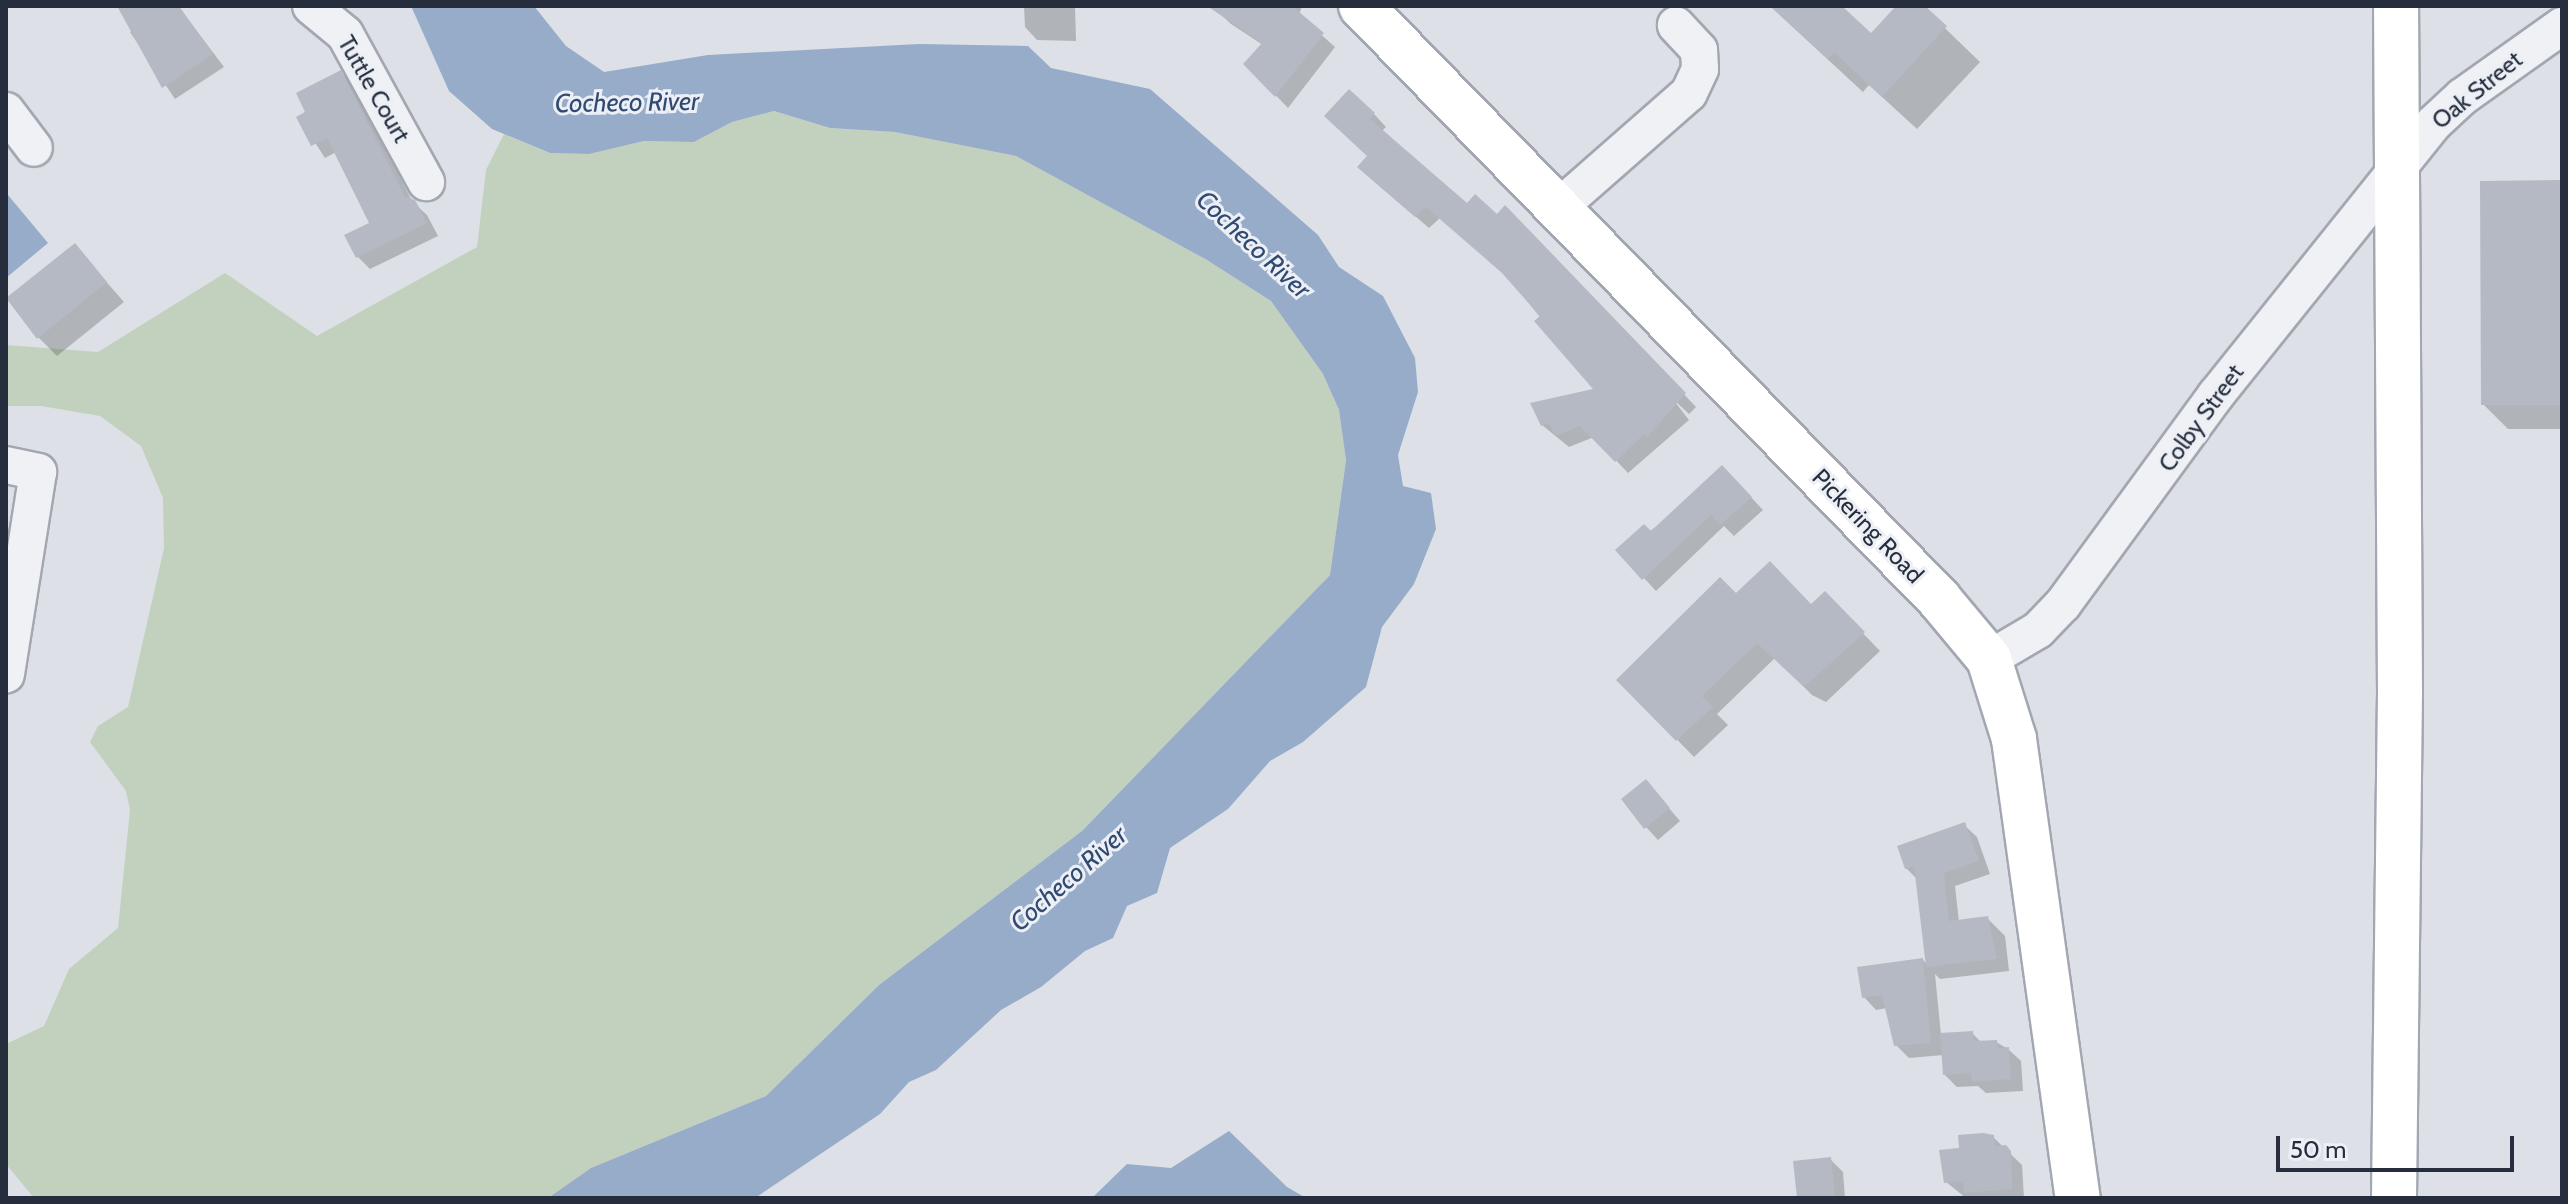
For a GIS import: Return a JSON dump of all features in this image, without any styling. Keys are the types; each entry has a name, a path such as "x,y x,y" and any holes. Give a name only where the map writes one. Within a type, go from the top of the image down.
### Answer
{"main road":[{"name":"Pickering Road","path":"1361,6 1939,599 1989,659 2018,765 2078,1198"},
{"path":"2394,1198 2399,162 2396,6"}],"street":[{"name":"Tuttle Court","path":"311,6 345,34 426,182"},
{"path":"1558,208 1689,93 1700,69 1699,50 1676,25"},
{"name":"Oak Street","path":"2399,162 2462,97 2562,26"},
{"path":"6,111 34,148"},
{"name":"Colby Street","path":"1989,659 2038,630 2063,604 2216,395 2399,162"},
{"path":"6,465 38,472 6,674"}],"green space":[{"path":"774,111 830,128 895,132 1016,156 1207,260 1271,301 1323,374 1339,410 1346,459 1330,575 1082,831 879,985 766,1096 591,1168 548,1198 34,1198 6,1164 6,1044 44,1026 69,969 118,928 130,810 126,791 90,742 98,726 128,707 164,548 163,498 141,446 100,416 41,406 6,406 6,345 98,352 225,273 317,336 477,247 486,170 504,134 550,153 588,154 644,141 694,142 732,122"}],"water":[{"name":"Cocheco River","path":"411,6 534,6 566,46 604,72 708,55 919,44 1028,46 1051,68 1150,89 1318,235 1339,267 1383,296 1415,358 1418,392 1398,455 1403,486 1431,493 1436,529 1414,584 1382,627 1366,687 1303,742 1270,761 1228,809 1170,848 1157,893 1127,906 1113,938 1085,951 1041,987 1001,1010 936,1070 909,1082 880,1114 755,1198 548,1198 591,1168 766,1096 879,985 1082,831 1330,575 1346,460 1339,410 1323,374 1271,301 1207,260 1016,156 895,132 830,128 774,111 732,122 694,142 644,141 589,154 550,153 492,129 449,91"},
{"path":"8,195 48,243 6,278 6,197"},
{"path":"1229,1131 1287,1187 1306,1198 1092,1198 1127,1164 1171,1168"}],"building":[{"path":"117,6 179,6 213,54 162,88"},
{"path":"1207,6 1292,6 1324,33 1275,97 1243,64 1262,43"},
{"path":"1770,6 1842,6 1871,33 1896,6 1925,6 1947,26 1882,97 1834,52 1828,59"},
{"path":"341,70 405,197 415,200 427,223 356,258 344,235 369,223 327,138 311,146 296,117 305,112 296,93"},
{"path":"1349,89 1375,113 1370,119 1467,203 1475,194 1497,214 1505,205 1686,393 1647,437 1644,434 1615,462 1580,426 1555,436 1549,423 1541,426 1530,403 1593,389 1534,321 1540,316 1502,273 1426,207 1415,217 1357,167 1367,156 1324,116"},
{"path":"2562,180 2562,405 2481,405 2480,181"},
{"path":"75,243 107,282 37,339 6,298"},
{"path":"1722,465 1752,497 1720,525 1711,515 1642,580 1615,550 1644,524 1651,531"},
{"path":"1770,561 1811,604 1825,591 1865,632 1804,687 1757,643 1702,696 1713,707 1676,741 1616,680 1720,577 1736,593"},
{"path":"1646,779 1670,808 1644,829 1621,799"},
{"path":"1965,822 1979,861 1944,873 1949,921 1988,916 1997,959 1926,967 1914,866 1905,869 1897,846"},
{"path":"1923,958 1931,1043 1894,1046 1882,995 1862,998 1857,967"},
{"path":"1973,1031 1974,1041 1997,1040 1998,1048 2009,1047 2011,1079 1972,1082 1971,1073 1943,1075 1940,1033"},
{"path":"1958,1135 1994,1135 1995,1146 2006,1145 2011,1151 2012,1189 1964,1193 1963,1181 1944,1183 1939,1150 1959,1148"},
{"path":"1831,1157 1835,1196 1797,1198 1793,1161"}]}
